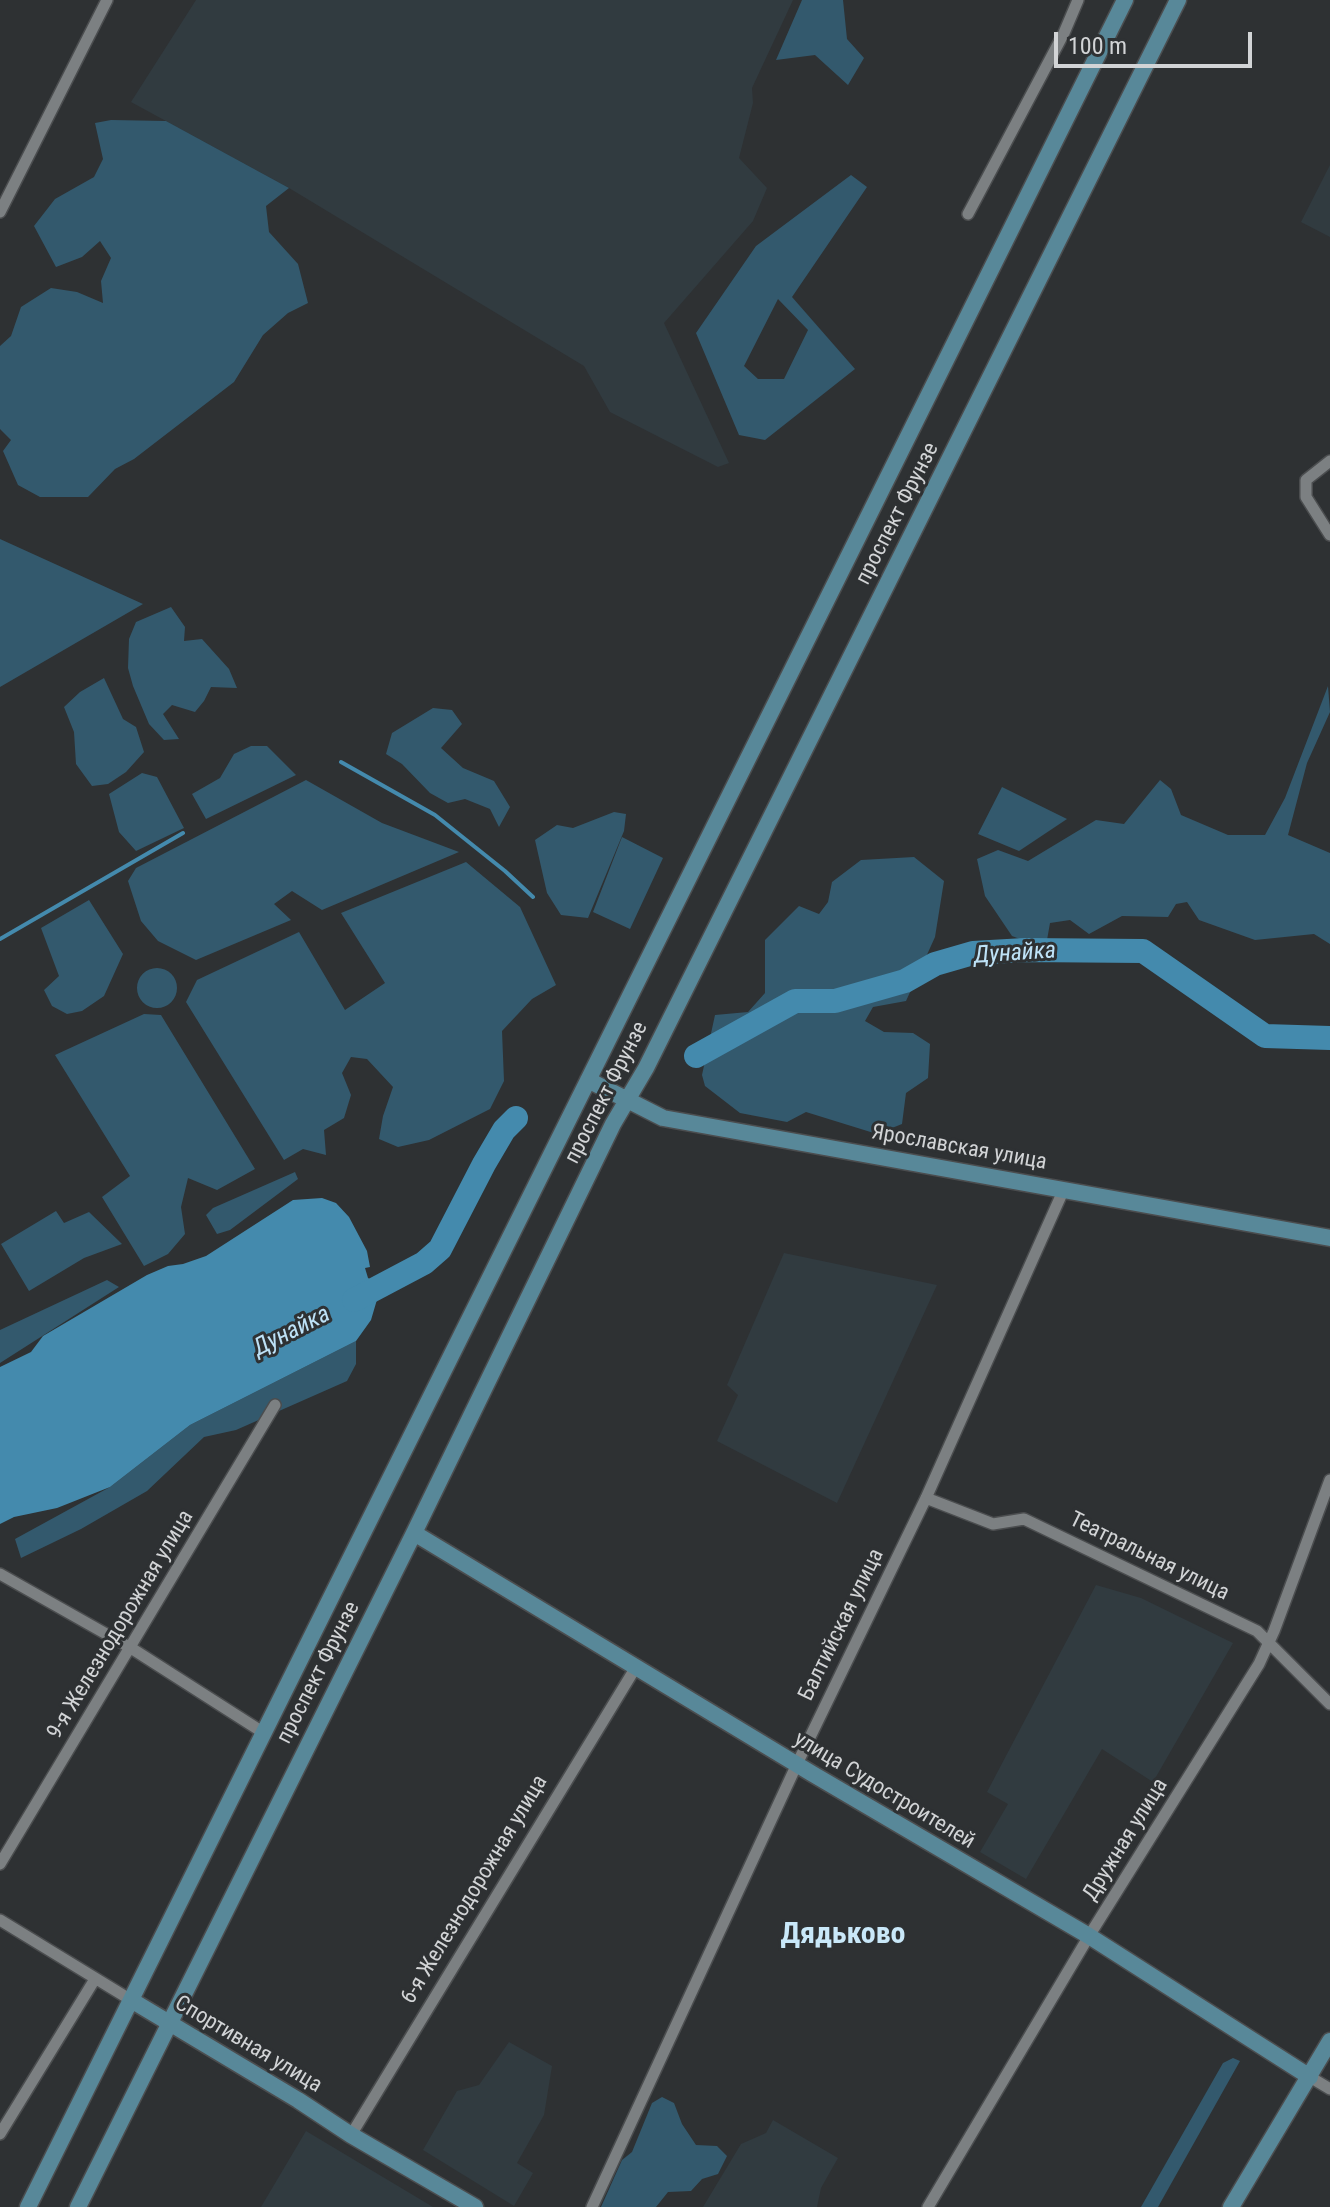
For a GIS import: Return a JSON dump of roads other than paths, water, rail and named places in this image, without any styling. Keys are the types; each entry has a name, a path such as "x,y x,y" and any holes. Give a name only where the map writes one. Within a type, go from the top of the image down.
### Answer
{"main road":[{"name":"проспект Фрунзе","path":"28,2207 1125,0"},
{"name":"проспект Фрунзе","path":"78,2207 1178,0"},
{"name":"Ярославская улица","path":"588,1080 663,1118 1330,1238"},
{"name":"улица Судостроителей","path":"414,1533 1089,1936 1310,2077"},
{"name":"Спортивная улица","path":"131,2000 475,2207"},
{"path":"1231,2207 1330,2041"}],"street":[{"path":"0,212 107,0"},
{"path":"968,214 1064,33 1078,0"},
{"path":"1330,461 1306,480 1306,497 1330,535"},
{"name":"Балтийская улица","path":"592,2207 797,1764 926,1498 1064,1189"},
{"name":"9-я Железнодорожная улица","path":"0,1864 275,1405"},
{"name":"Дружная улица","path":"928,2207 1089,1936 1259,1664 1330,1480"},
{"name":"Театральная улица","path":"926,1498 993,1524 1024,1519 1257,1631 1330,1704"},
{"path":"1,1577 131,1648 264,1733"},
{"name":"6-я Железнодорожная улица","path":"351,2135 636,1667"},
{"name":"Спортивная улица","path":"0,1920 131,2000"},
{"path":"0,2134 95,1979"},
{"name":"улица Судостроителей","path":"1310,2077 1330,2089"}],"water":[{"path":"322,1198 336,1203 349,1217 367,1251 370,1267 365,1268 368,1278 381,1286 371,1320 356,1341 190,1425 110,1487 57,1508 14,1517 0,1524 0,1367 31,1352 43,1336 147,1275 206,1256 293,1200"}],"waterway":[{"path":"341,762 435,815 533,897"},
{"path":"0,939 183,833"},
{"name":"Дунайка","path":"696,1056 795,1001 835,1001 905,981 935,964 973,953 1025,950 1143,951 1265,1036 1330,1038"},
{"name":"Дунайка","path":"354,1300 424,1263 440,1249 484,1164 504,1130 516,1118"}],"district":[{"name":"Дядьково","path":"843,1935"}]}
